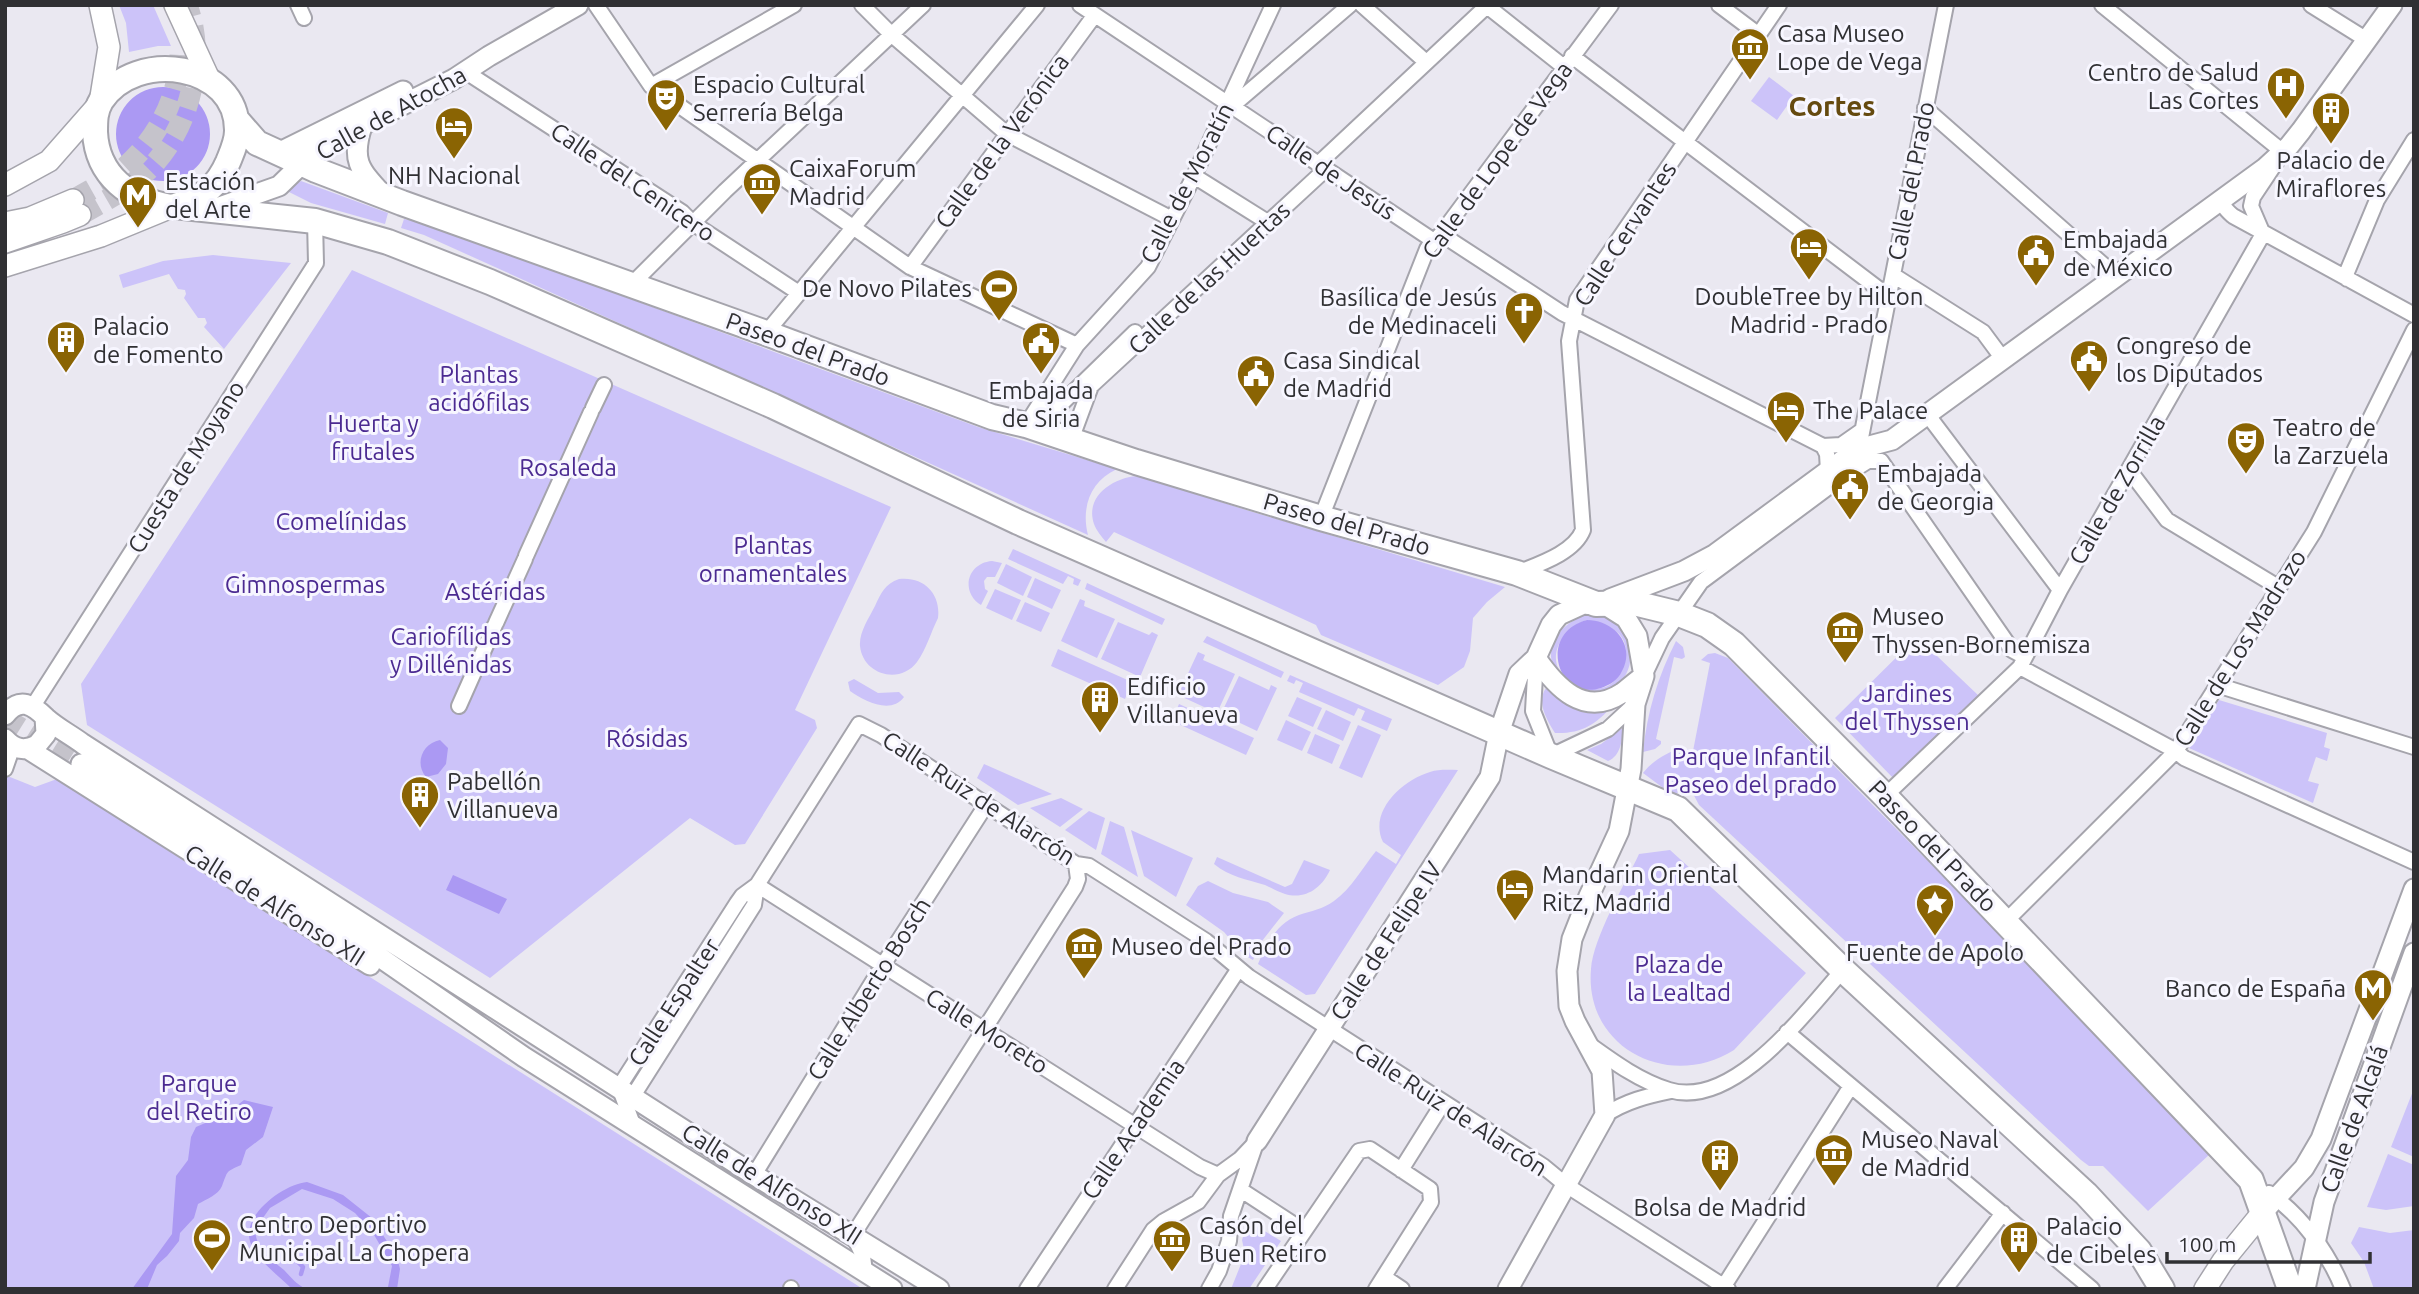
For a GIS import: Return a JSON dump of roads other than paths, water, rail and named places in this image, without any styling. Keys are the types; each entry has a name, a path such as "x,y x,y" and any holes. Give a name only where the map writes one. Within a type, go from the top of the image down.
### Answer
{"highway":[{"path":"173,206 199,198 217,182 235,141 236,119 229,104 210,80 172,67 156,68 117,84 100,103 94,120 96,141 108,173 122,188 139,198 173,206 315,221 388,242 502,287 773,406 1017,522 1551,756 1670,804 1684,813 1843,970 2086,1194 2138,1251 2162,1289"},
{"name":"Paseo del Prado","path":"236,119 257,144 385,197 992,417 1033,417 1071,440 1321,518 1517,573 1596,604 1634,603 1679,614 1707,625 1734,644 1885,796 2251,1180 2270,1205 2272,1240 2290,1289"}],"main road":[{"path":"5,185 49,161 100,103 108,47 100,5"},
{"path":"175,5 210,80"},
{"path":"5,266 101,236 173,206"},
{"path":"5,223 76,207 63,222 5,242"},
{"path":"2205,1289 2223,1261 2270,1205"}],"street":[{"path":"596,5 651,86 910,267 1077,345"},
{"path":"651,86 794,5"},
{"path":"862,5 892,35 1007,134 1172,219"},
{"path":"631,285 923,5"},
{"path":"766,333 1037,5"},
{"name":"Calle de Jesús","path":"1080,5 1322,167 1572,318 1823,446"},
{"name":"Calle de Moratín","path":"1033,417 1077,345 1148,267 1194,176 1273,5"},
{"path":"1228,102 1238,101 1350,5"},
{"path":"1362,5 1426,62"},
{"name":"Calle de Lope de Vega","path":"1321,518 1427,249 1611,5"},
{"path":"1719,5 1759,35"},
{"name":"Calle Cervantes","path":"1517,573 1563,551 1581,536 1583,530 1569,341 1577,300 1779,5"},
{"name":"Calle del Prado","path":"1860,440 1946,5"},
{"path":"2102,5 2283,152"},
{"path":"2311,5 2367,40"},
{"path":"2263,233 2251,206 2253,197 2392,5"},
{"path":"1488,6 1685,141 1888,296"},
{"name":"Calle de las Huertas","path":"1071,440 1091,386 1269,223 1426,62 1488,6"},
{"name":"Calle de Atocha","path":"213,210 279,186 319,147 466,72 573,8"},
{"name":"Calle de Atocha","path":"278,153 450,67 484,44 529,20 573,8"},
{"name":"Calle de la Verónica","path":"910,267 1094,16"},
{"name":"Calle del Cenicero","path":"466,72 682,212 694,224 799,293"},
{"path":"1925,108 2116,276"},
{"path":"362,126 357,142 357,161 363,173 385,197"},
{"path":"2347,279 2347,272 2377,200 2414,140"},
{"path":"1881,461 1892,440 2283,152"},
{"path":"1194,176 1269,223"},
{"path":"2226,196 2223,204 2225,209 2263,233 2414,315"},
{"name":"Cuesta de Moyano","path":"22,707 316,263 315,221"},
{"name":"Calle de Zorrilla","path":"1885,796 2022,662 2060,590 2263,233"},
{"path":"1893,275 1983,332 2003,359"},
{"name":"Calle de Los Madrazo","path":"2005,922 2176,751 2314,531 2414,330"},
{"path":"1033,417 1058,408 1135,332"},
{"path":"458,706 604,385"},
{"path":"1927,414 2060,590"},
{"path":"1835,474 1823,446 1860,440 1892,440"},
{"path":"1605,1115 1602,1071 1569,1006 1568,955 1589,896 1619,831 1631,769 1636,704 1643,676 1662,638 1700,582 1835,474 1860,440"},
{"path":"1636,704 1608,729 1551,756 1533,711 1536,658 1546,632 1559,615 1570,608 1596,604 1684,571 1714,555 1835,474 1868,461 1881,461"},
{"path":"1881,461 2022,662 2184,758 2414,862"},
{"path":"2129,470 2167,520 2278,587"},
{"path":"1596,604 1617,611 1626,618 1637,636 1643,676"},
{"path":"1536,658 1562,691 1585,701 1597,701 1620,694 1643,676"},
{"name":"Calle de Felipe IV","path":"1115,1289 1153,1230 1198,1202 1218,1175 1240,1159 1257,1141 1490,777 1499,733 1519,674 1536,658"},
{"path":"2217,685 2414,747"},
{"path":"5,769 15,745 37,745 44,738 47,729 22,707"},
{"name":"Calle de Alfonso XII","path":"22,707 754,1175 939,1289"},
{"name":"Calle Ruiz de Alarcón","path":"859,724 881,735 1076,864 1089,866 1200,937 1238,970 1543,1166 1566,1185 1724,1288"},
{"name":"Calle Espalter","path":"634,1127 626,1092 754,905 757,885 859,724"},
{"name":"Calle de Alfonso XII","path":"15,745 478,1032 524,1057"},
{"name":"Calle de Alfonso XII","path":"80,764 300,902 524,1057 892,1289"},
{"name":"Calle Alberto Bosch","path":"754,1175 883,965 986,805"},
{"path":"865,1272 863,1256 853,1235 1075,887 1078,879 1076,864"},
{"name":"Calle Moreto","path":"757,885 1200,1167 1218,1175"},
{"name":"Calle de Alcalá","path":"2270,1205 2304,1168 2321,1139 2408,921 2414,889"},
{"name":"Calle de Alfonso XII","path":"300,902 535,1035"},
{"name":"Calle de Alcalá","path":"2305,1289 2324,1202 2414,953"},
{"name":"Calle Academia","path":"1027,1289 1238,970"},
{"path":"1508,1289 1605,1115 1618,1106 1641,1097 1671,1091 1700,1090 1730,1080 1756,1063 1843,970"},
{"path":"1787,1032 2092,1289"},
{"path":"1587,1044 1632,1074 1671,1091"},
{"path":"1724,1288 1851,1086"},
{"path":"1401,1170 1443,1102"},
{"name":"Calle de Felipe IV","path":"1209,1289 1219,1272 1229,1241 1231,1216 1257,1141"},
{"path":"1265,1289 1359,1151 1370,1149 1430,1189 1431,1202 1380,1283 1402,1289"},
{"path":"696,1165 707,1158 725,1169 754,1175"},
{"path":"1241,1190 1304,1231"},
{"path":"2270,1205 2316,1240 2335,1270 2343,1289"},
{"path":"1945,1289 2003,1213"}],"waterway":[{"path":"298,1262 303,1267 301,1274"}],"tunnel":[{"path":"80,215 137,180 159,158 172,139 190,96 194,73 193,27 187,5"},
{"path":"73,200 119,172 132,161 154,134 175,89 180,55"},
{"path":"5,717 81,764"}],"place":[{"name":"Casa Museo Lope de Vega","path":"1750,81"},
{"name":"Centro de Salud Las Cortes","path":"2286,120"},
{"name":"Espacio Cultural Serrería Belga","path":"666,132"},
{"name":"Palacio de Miraflores","path":"2331,145"},
{"name":"NH Nacional","path":"454,160"},
{"name":"CaixaForum Madrid","path":"762,216"},
{"name":"Estación del Arte","path":"138,229"},
{"name":"DoubleTree by Hilton Madrid - Prado","path":"1809,281"},
{"name":"Embajada de México","path":"2036,287"},
{"name":"De Novo Pilates","path":"999,322"},
{"name":"Basílica de Jesús de Medinaceli","path":"1524,345"},
{"name":"Palacio de Fomento","path":"66,374"},
{"name":"Embajada de Siria","path":"1041,375"},
{"name":"Congreso de los Diputados","path":"2089,393"},
{"name":"Casa Sindical de Madrid","path":"1256,408"},
{"name":"The Palace","path":"1786,444"},
{"name":"Teatro de la Zarzuela","path":"2246,475"},
{"name":"Embajada de Georgia","path":"1850,521"},
{"name":"Museo Thyssen-Bornemisza","path":"1845,664"},
{"name":"Edificio Villanueva","path":"1100,734"},
{"name":"Pabellón Villanueva","path":"420,829"},
{"name":"Mandarin Oriental Ritz, Madrid","path":"1515,922"},
{"name":"Fuente de Apolo","path":"1935,937"},
{"name":"Museo del Prado","path":"1084,980"},
{"name":"Banco de España","path":"2373,1022"},
{"name":"Museo Naval de Madrid","path":"1834,1187"},
{"name":"Bolsa de Madrid","path":"1720,1192"},
{"name":"Centro Deportivo Municipal La Chopera","path":"212,1272"},
{"name":"Casón del Buen Retiro","path":"1172,1273"},
{"name":"Palacio de Cibeles","path":"2019,1274"}],"district":[{"name":"Cortes","path":"1832,105"}],"park label":[{"name":"Plantas acidófilas","path":"479,388"},
{"name":"Huerta y frutales","path":"373,437"},
{"name":"Rosaleda","path":"568,467"},
{"name":"Comelínidas","path":"341,521"},
{"name":"Plantas ornamentales","path":"773,559"},
{"name":"Gimnospermas","path":"305,584"},
{"name":"Astéridas","path":"495,591"},
{"name":"Cariofílidas y Dillénidas","path":"451,650"},
{"name":"Jardines del Thyssen","path":"1907,707"},
{"name":"Rósidas","path":"647,738"},
{"name":"Parque Infantil Paseo del prado","path":"1751,770"},
{"name":"Plaza de la Lealtad","path":"1679,978"},
{"name":"Parque del Retiro","path":"199,1097"}]}
